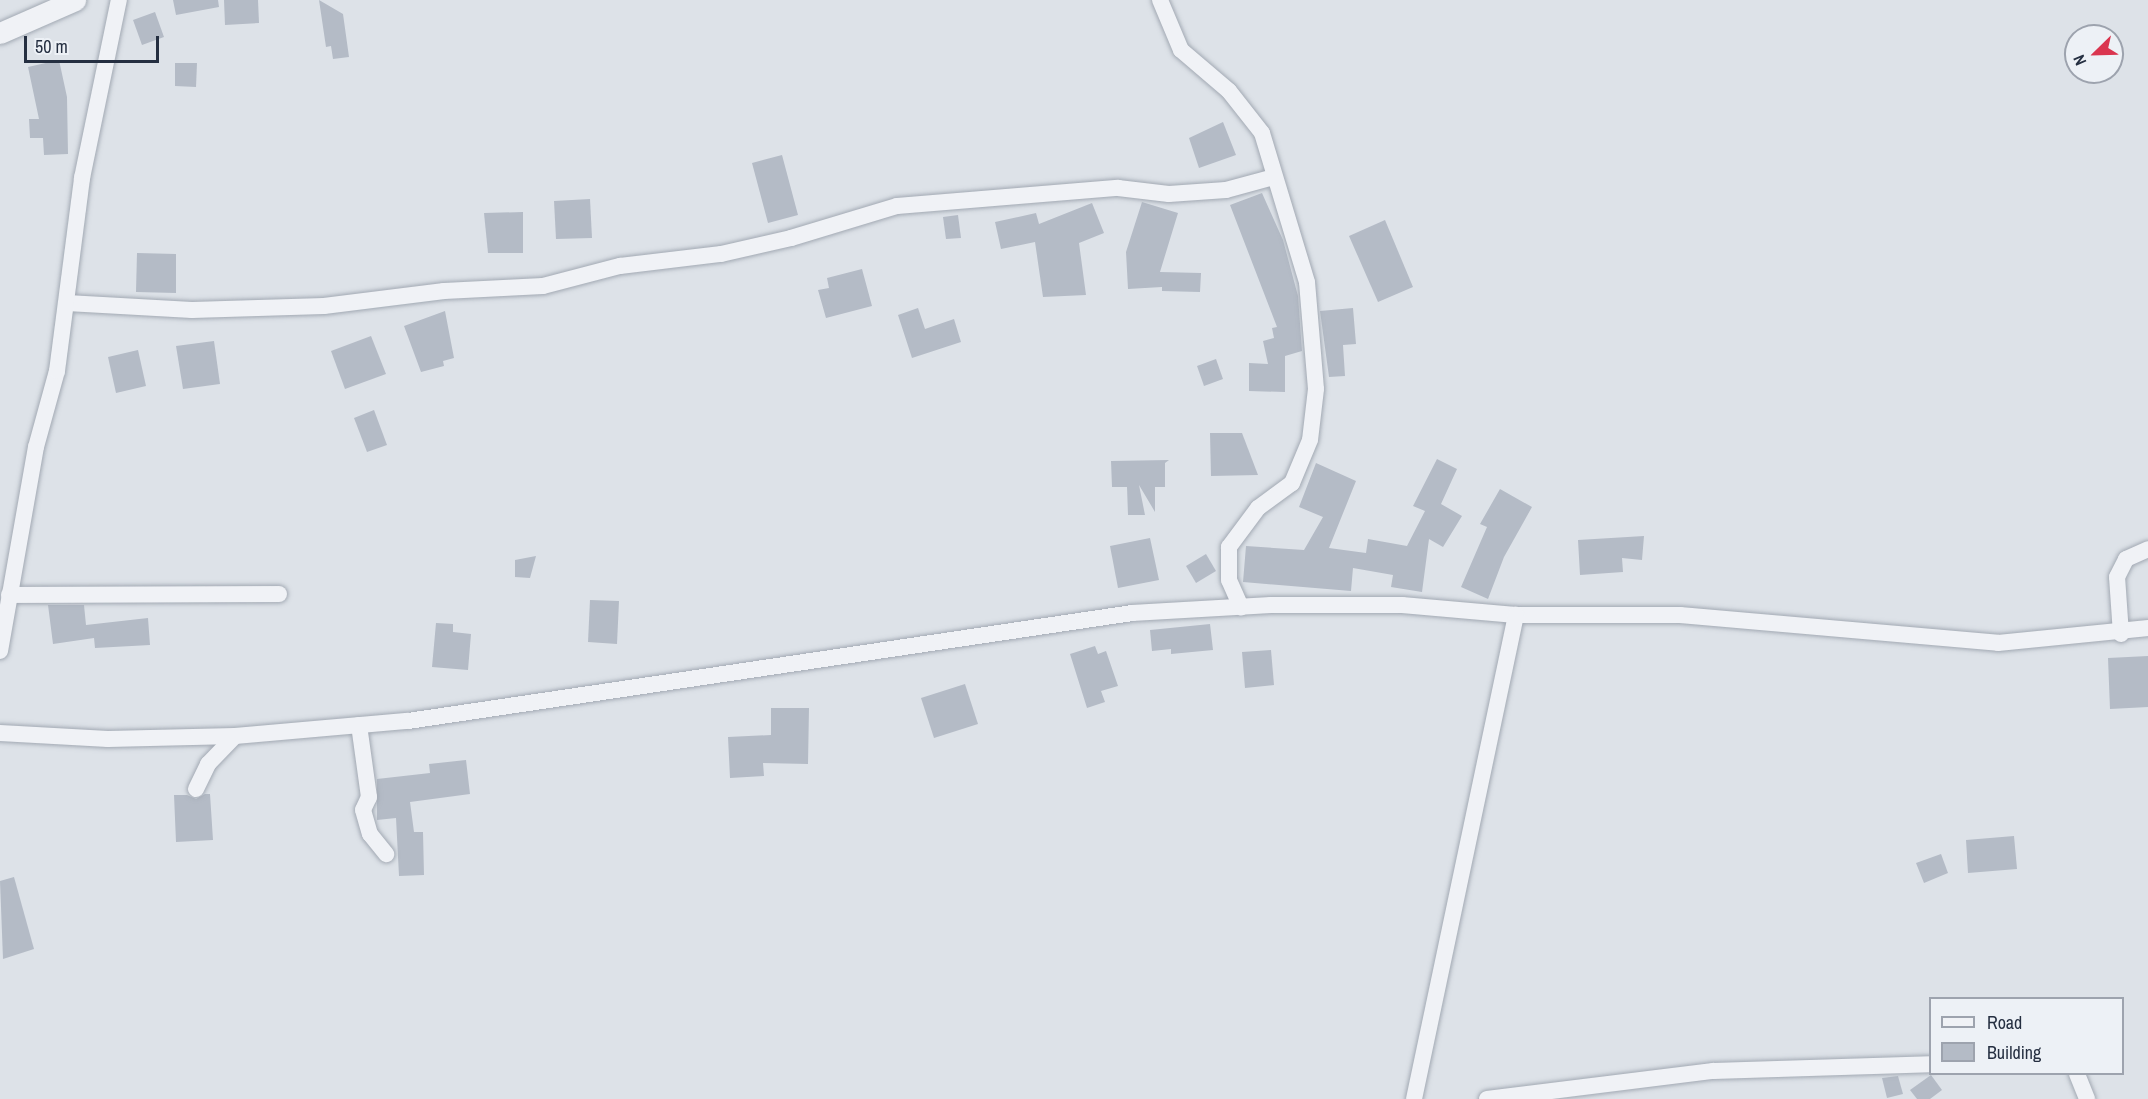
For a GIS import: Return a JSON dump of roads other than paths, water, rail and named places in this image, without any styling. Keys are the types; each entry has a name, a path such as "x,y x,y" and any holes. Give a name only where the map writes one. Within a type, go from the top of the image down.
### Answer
{"street":[{"path":"0,33 75,0"},
{"path":"0,651 67,303 82,178 118,0"},
{"path":"1160,0 1181,50 1229,91 1262,133 1307,282 1316,389 1310,440 1292,483 1258,508 1229,547 1229,580 1241,607"},
{"path":"67,303 192,310 324,306 444,291 543,286 620,266 721,254 792,238 897,206 1118,188 1169,194 1226,190 1274,177"},
{"path":"2121,634 2117,578 2126,559 2148,549"},
{"path":"9,595 279,594"},
{"path":"0,733 108,740 236,736 359,725 1132,614 1241,607 1402,605 1516,615 1680,615 1998,644 2121,634 2148,628"},
{"path":"1414,1099 1516,615"},
{"path":"359,725 369,797 363,810 370,834 386,854"},
{"path":"196,789 208,764 236,736"},
{"path":"1487,1099 1713,1071 1929,1064"},
{"path":"2077,1075 2087,1099"}]}
